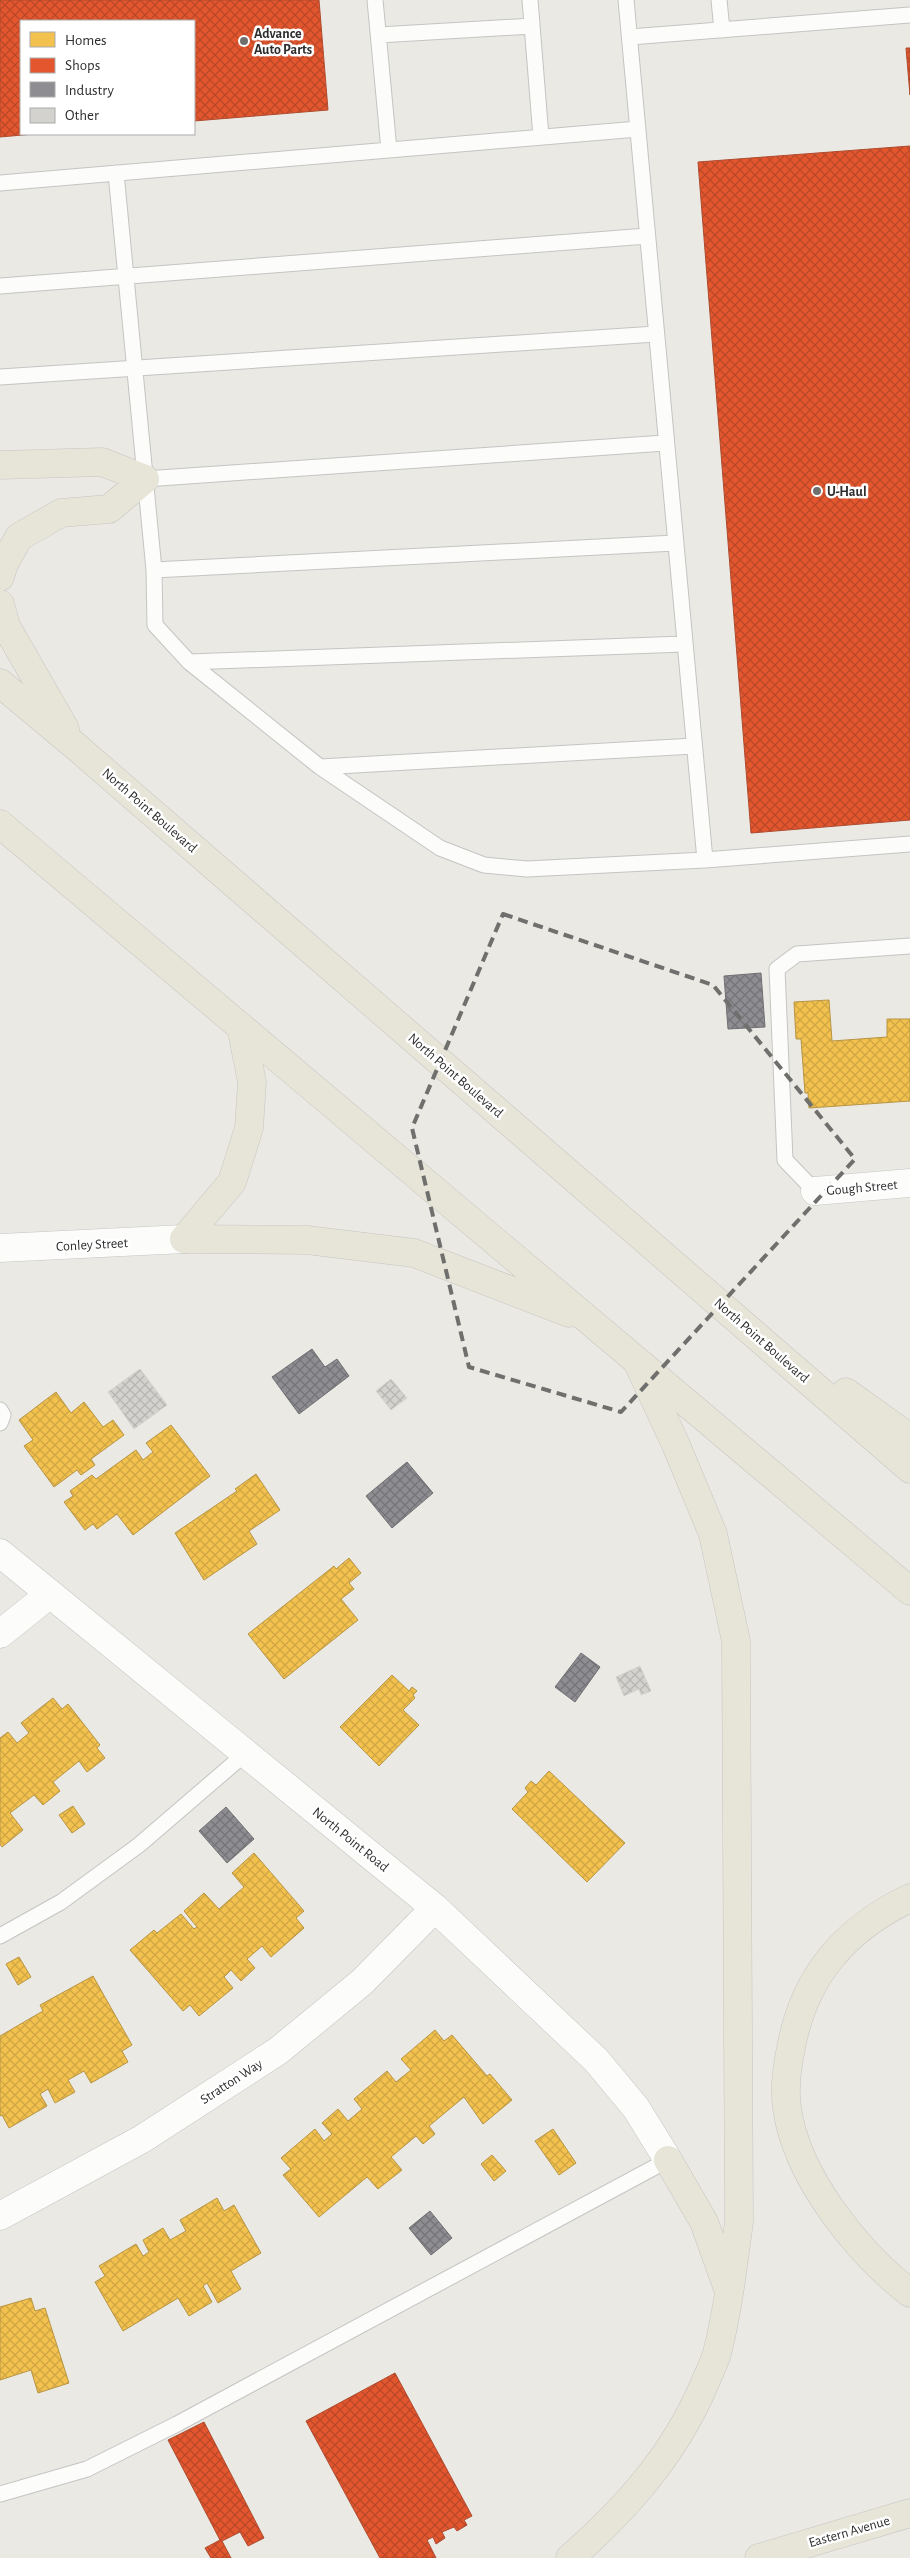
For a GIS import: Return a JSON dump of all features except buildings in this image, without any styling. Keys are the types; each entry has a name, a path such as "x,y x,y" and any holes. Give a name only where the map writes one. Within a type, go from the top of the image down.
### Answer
{"main road":[{"path":"0,464 102,462 145,479 109,509 61,513 19,538 4,564 0,577"},
{"path":"0,604 6,626 73,744"},
{"name":"North Point Boulevard","path":"0,683 910,1468"},
{"path":"0,824 910,1591"},
{"path":"184,1239 232,1182 249,1128 252,1082 241,1027"},
{"path":"184,1239 307,1240 414,1253 590,1321"},
{"path":"706,1292 910,1438"},
{"path":"570,2558 606,2526 667,2454 693,2410 716,2356 730,2292 739,2212 736,1641 713,1534 676,1445 637,1361"},
{"path":"910,1898 884,1910 855,1931 829,1959 808,1992 794,2028 786,2070 786,2098 796,2144 808,2174 864,2250 894,2281 910,2293"},
{"path":"668,2160 704,2222 730,2292"},
{"name":"Eastern Avenue","path":"759,2558 910,2514"}],"street":[{"name":"Gough Street","path":"815,1191 910,1184"},
{"name":"Conley Street","path":"0,1248 184,1239"},
{"name":"North Point Road","path":"0,1552 435,1908 596,2060 636,2108 668,2160"},
{"path":"0,1634 50,1594"},
{"name":"Stratton Way","path":"0,2216 142,2139 278,2051 362,1982 435,1908"}],"lane":[{"path":"375,0 389,150"},
{"path":"530,0 541,137"},
{"path":"626,0 665,443 705,860"},
{"path":"719,0 722,30"},
{"path":"630,37 910,15"},
{"path":"379,35 532,26"},
{"path":"0,183 638,129"},
{"path":"116,173 124,276 154,570 155,624 189,662 320,767 440,848 484,865 527,869 705,860 910,844"},
{"path":"0,286 647,236"},
{"path":"0,377 656,334"},
{"path":"145,479 665,443"},
{"path":"154,570 676,543"},
{"path":"189,662 684,644"},
{"path":"320,767 694,746"},
{"path":"815,1191 785,1160 777,969 797,954 910,946"},
{"path":"0,1410 3,1415 0,1423"},
{"path":"0,1936 61,1902 139,1845 246,1753"},
{"path":"0,2494 88,2469 177,2424 668,2160"}],"highlighted area":[{"path":"503,914 713,985 855,1159 621,1412 469,1367 412,1128"}],"place":[{"name":"Advance Auto Parts","path":"244,41"},
{"name":"U-Haul","path":"817,491"}]}
